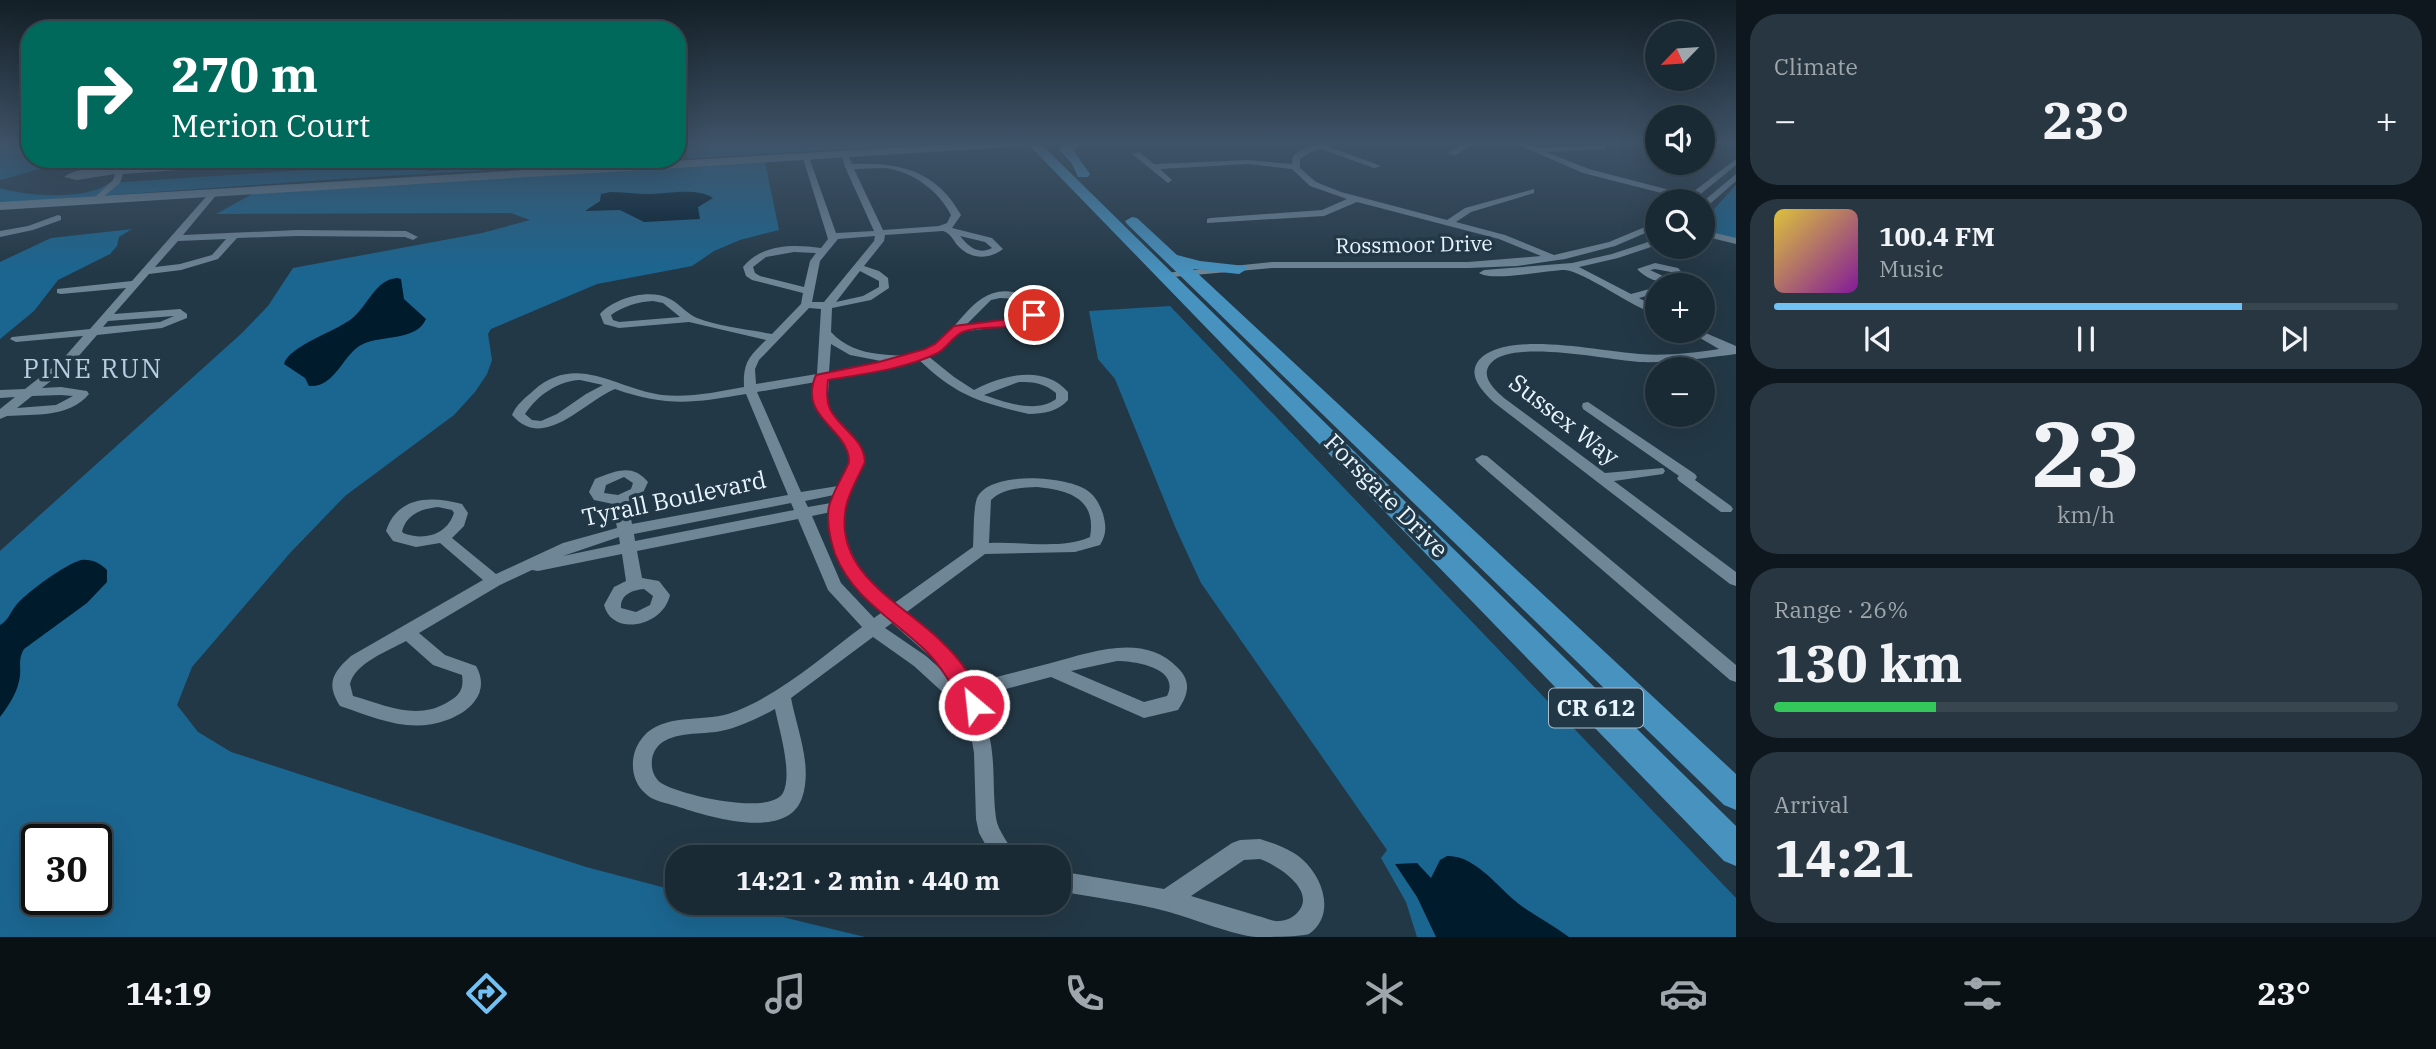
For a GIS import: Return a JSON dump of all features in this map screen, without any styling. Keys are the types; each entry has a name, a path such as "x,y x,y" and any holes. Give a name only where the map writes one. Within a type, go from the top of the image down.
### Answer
{"main road":[{"name":"Forsgate Drive","path":"1081,187 1180,278 1736,850"},
{"name":"Forsgate Drive","path":"1096,187 1171,257 1180,278 1232,316 1736,795"},
{"path":"1171,257 1199,267 1245,273"},
{"path":"1232,316 1216,286 1245,273"}],"street":[{"path":"81,201 100,187"},
{"path":"96,200 111,187"},
{"path":"0,206 322,187"},
{"path":"816,187 834,236 831,244 815,261 807,298 754,359 749,369 750,389 834,586 873,628 964,693"},
{"path":"858,187 880,234 879,241 827,306 821,378 820,399 824,412 848,439 857,456 857,462 843,489 838,506 840,543 851,571 873,597 933,645 964,693 974,715 984,753 986,819 997,845"},
{"path":"931,187 954,211 955,218 944,228"},
{"path":"1319,187 1356,200 1513,240 1572,267 1645,306"},
{"path":"1449,223 1468,209 1531,191"},
{"path":"2,413 66,363 192,218 211,208 220,193"},
{"path":"1210,220 1324,213 1356,200"},
{"path":"0,234 30,228 58,218"},
{"path":"834,236 944,228 954,234"},
{"name":"Rossmoor Drive","path":"1180,278 1338,267 1490,264 1553,258 1612,245 1645,230"},
{"path":"174,239 235,235 393,233 413,237"},
{"path":"146,271 181,267 215,257 235,235"},
{"path":"1715,236 1736,241"},
{"name":"Rossmoor Drive","path":"1245,273 1272,265 1504,273 1572,267 1615,258 1645,247"},
{"path":"824,251 783,250 756,259 748,267 755,278 827,306 865,299 884,288 881,276 858,267"},
{"path":"1490,264 1504,273"},
{"path":"61,291 135,284"},
{"path":"1629,298 1645,293"},
{"path":"612,386 595,391 554,422 529,424 518,415 546,386 558,380 587,377 666,399 692,398 821,378 920,355 940,346 987,298 993,296 1022,298 1035,308 1034,315 1021,321 958,329"},
{"path":"691,319 666,300 658,298 642,299 611,309 606,314 608,322 619,325 691,319 774,338"},
{"path":"16,339 162,326 183,316 180,312 169,312 107,318"},
{"path":"824,331 840,348 857,354 904,360"},
{"path":"1715,341 1735,351"},
{"name":"Sussex Way","path":"1735,351 1637,358 1533,348 1511,349 1486,360 1482,366 1481,377 1486,388 1736,580"},
{"path":"920,355 942,376 975,395 1040,410 1057,405 1062,392 1054,383 1029,378 998,384 975,395"},
{"path":"0,394 61,391 83,394 78,401 66,407 2,413"},
{"path":"1588,407 1690,477 1684,478 1726,509"},
{"path":"1482,459 1736,674"},
{"path":"1601,478 1658,471"},
{"path":"782,697 796,778 793,797 782,807 769,814 753,815 727,811 655,790 647,783 641,770 642,758 653,739 674,730 729,721 782,697 981,549 1079,547 1096,541 1099,535 1098,527 1090,500 1069,486 1001,486 987,493 984,499 981,549"},
{"name":"Tyrall Boulevard","path":"407,632 439,660 470,671 473,687 468,698 449,712 419,721 347,701 340,692 340,682 345,671 407,632 494,581 520,570 628,539 799,506 843,489"},
{"path":"620,500 635,584"},
{"name":"Tyrall Boulevard","path":"799,506 838,506"},
{"path":"442,537 494,581"},
{"path":"964,693 1084,661 1130,653 1143,655 1168,668 1180,687 1171,705 1144,710 1052,670"},
{"path":"1071,883 1166,900 1279,933 1296,930 1309,920 1316,906 1314,891 1295,866 1265,848 1252,847 1240,850 1166,900"}],"shaded area":[{"path":"103,187 229,187 0,203 0,188 40,195 72,195"},
{"path":"357,187 770,187 779,230 740,240 714,251 692,266 597,284 491,329 488,334 492,360 487,374 475,392 454,415 345,496 290,553 192,667 177,705 198,732 231,752 586,867 665,888 665,915 774,915 865,937 0,937 0,551 242,333 268,306 293,268 482,233 530,220 511,213 216,214 254,193"},
{"path":"1734,187 1736,187 1736,239 1715,233 1715,208"},
{"path":"691,192 713,198 698,207 700,219 644,222 620,210 585,211 600,201 601,194"},
{"path":"132,229 119,237 117,246 110,254 58,280 34,311 0,339 0,262 51,238"},
{"path":"401,279 404,299 426,319 415,331 363,344 326,382 318,385 309,386 305,378 284,364 287,358 303,346 350,320 382,284"},
{"path":"1170,306 1736,898 1736,937 1417,937 1406,902 1381,858 1387,850 1201,583 1115,379 1098,359 1089,311"},
{"path":"81,560 99,563 107,570 107,582 87,603 24,649 20,659 17,687 0,717 0,625 30,592 56,573"},
{"path":"1447,856 1458,857 1478,867 1523,907 1569,937 1436,937 1417,897 1395,864 1417,863 1431,878 1440,860"}],"district":[{"name":"PINE RUN","path":"93,369"}],"route":[{"path":"974,705 970,691 933,645 873,597 851,571 840,543 837,523 843,489 857,462 857,456 848,439 821,407 821,378 857,372 930,352 958,329 1021,321 1034,315"}]}
